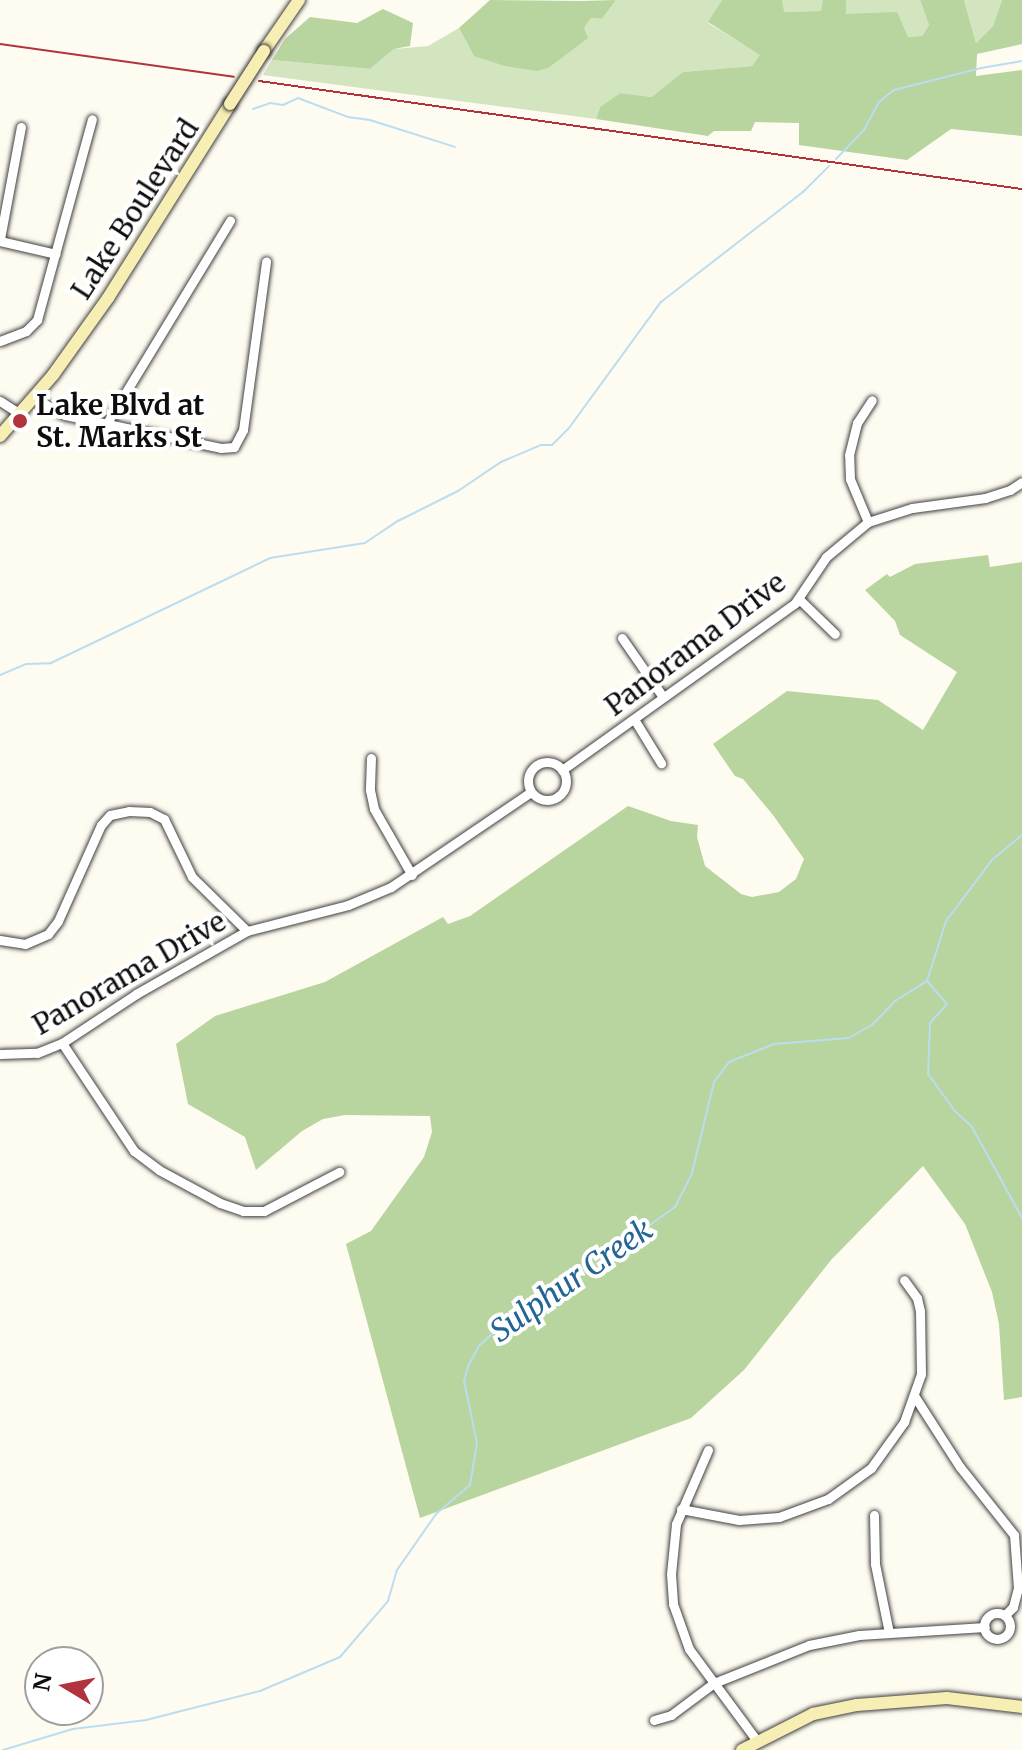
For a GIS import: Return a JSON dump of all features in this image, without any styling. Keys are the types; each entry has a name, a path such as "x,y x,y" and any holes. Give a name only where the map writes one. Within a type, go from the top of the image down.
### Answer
{"main road":[{"name":"Lake Boulevard","path":"0,436 34,398 108,298 299,0"},
{"path":"742,1750 813,1714 865,1703 947,1698 1022,1707"}],"street":[{"path":"0,341 26,331 37,320 92,119"},
{"path":"21,127 0,240 56,254"},
{"path":"107,423 230,221"},
{"path":"34,398 65,415 221,448 234,447 243,430 266,262"},
{"path":"868,522 850,479 849,455 857,423 872,400"},
{"path":"0,401 20,414"},
{"name":"Panorama Drive","path":"562,770 799,599 826,557 841,541 868,522 912,508 985,498 1010,490 1022,482"},
{"path":"799,599 835,634"},
{"path":"622,638 663,697"},
{"path":"634,719 661,763"},
{"path":"371,758 374,809 412,875"},
{"name":"Panorama Drive","path":"551,763 562,770 565,787 558,797 546,800 531,792 528,781 535,767 551,763"},
{"name":"Panorama Drive","path":"0,1054 37,1053 62,1043 136,994 247,931 367,898 412,875 531,792"},
{"path":"0,940 25,944 48,934 58,921 101,825 113,814 129,811 150,812 164,819 192,877 247,931"},
{"path":"62,1043 134,1151 159,1170 220,1203 243,1211 264,1211 339,1172"},
{"path":"681,1509 747,1521 779,1517 812,1507 843,1490 871,1468 891,1445 915,1397 923,1362 923,1326 917,1298 904,1280"},
{"path":"915,1397 960,1467 1014,1535 1018,1588 1013,1607 1005,1615 992,1614 985,1627"},
{"path":"708,1450 681,1509 672,1548 673,1604 689,1649 757,1741"},
{"path":"874,1515 875,1564 889,1633"},
{"path":"1005,1615 1010,1626"},
{"path":"1010,1626 1022,1626"},
{"path":"985,1627 989,1635 996,1638 1004,1636 1010,1626"},
{"path":"654,1720 671,1715 714,1683 809,1645 889,1633 985,1627"}],"green space":[{"path":"490,0 616,0 602,19 591,18 584,28 588,38 548,68 537,71 505,66 474,56 459,28"},
{"path":"616,0 722,0 708,23 761,55 752,66 683,72 653,97 620,93 600,107 596,119 263,75 272,60 370,69 394,49 428,46 459,28 474,56 584,28 591,18 602,19"},
{"path":"722,0 782,0 784,12 821,11 823,0 846,0 846,14 897,12 908,37 922,36 929,25 920,0 964,0 976,43 993,26 1002,0 1022,0 1022,44 977,54 976,76 1022,70 1022,136 951,129 907,160 799,145 799,123 755,122 751,131 714,131 708,136 596,119 600,107 620,93 652,97 683,72 752,66 760,55 708,22"},
{"path":"782,0 823,0 822,11 783,12"},
{"path":"846,0 920,0 929,25 922,36 907,37 846,14"},
{"path":"964,0 1002,0 993,26 976,43"},
{"path":"383,9 413,23 410,46 394,49 370,69 272,60 285,39 310,17 357,23"},
{"path":"988,555 990,567 1022,562 1022,1397 1004,1400 999,1324 992,1292 965,1224 923,1166 831,1260 744,1370 691,1418 420,1518 346,1244 371,1231 424,1157 432,1132 430,1116 345,1115 323,1119 302,1131 256,1170 245,1137 188,1104 176,1044 215,1016 325,982 443,917 448,924 470,916 628,806 671,821 698,825 697,837 705,866 741,894 752,897 779,892 796,879 804,859 773,815 743,779 735,776 713,744 787,691 878,700 923,730 957,672 900,635 895,621 865,590 887,574 890,577 915,564"}],"waterway":[{"path":"836,159 864,130 879,102 894,90 1022,61"},
{"path":"253,109 270,103 283,105 298,98 348,117 370,120 455,147"},
{"path":"0,675 26,664 51,663 270,558 365,543 398,521 458,491 501,462 541,445 552,445 569,428 661,302 803,192 829,166"},
{"name":"Sulphur Creek","path":"3,1750 73,1729 146,1720 260,1691 340,1657 388,1601 397,1570 436,1514 470,1485 477,1443 464,1381 479,1346 503,1324 532,1310 675,1207 692,1173 714,1082 729,1062 774,1044 849,1038 873,1024 895,1001 927,981 946,921 992,860 1022,835"},
{"path":"927,981 947,1004 930,1023 928,1074 955,1111 972,1127 1022,1218"}],"railway":[{"path":"0,44 234,77"},
{"path":"259,81 1022,189"}],"place":[{"name":"Lake Blvd at St. Marks St","path":"20,421"}]}
